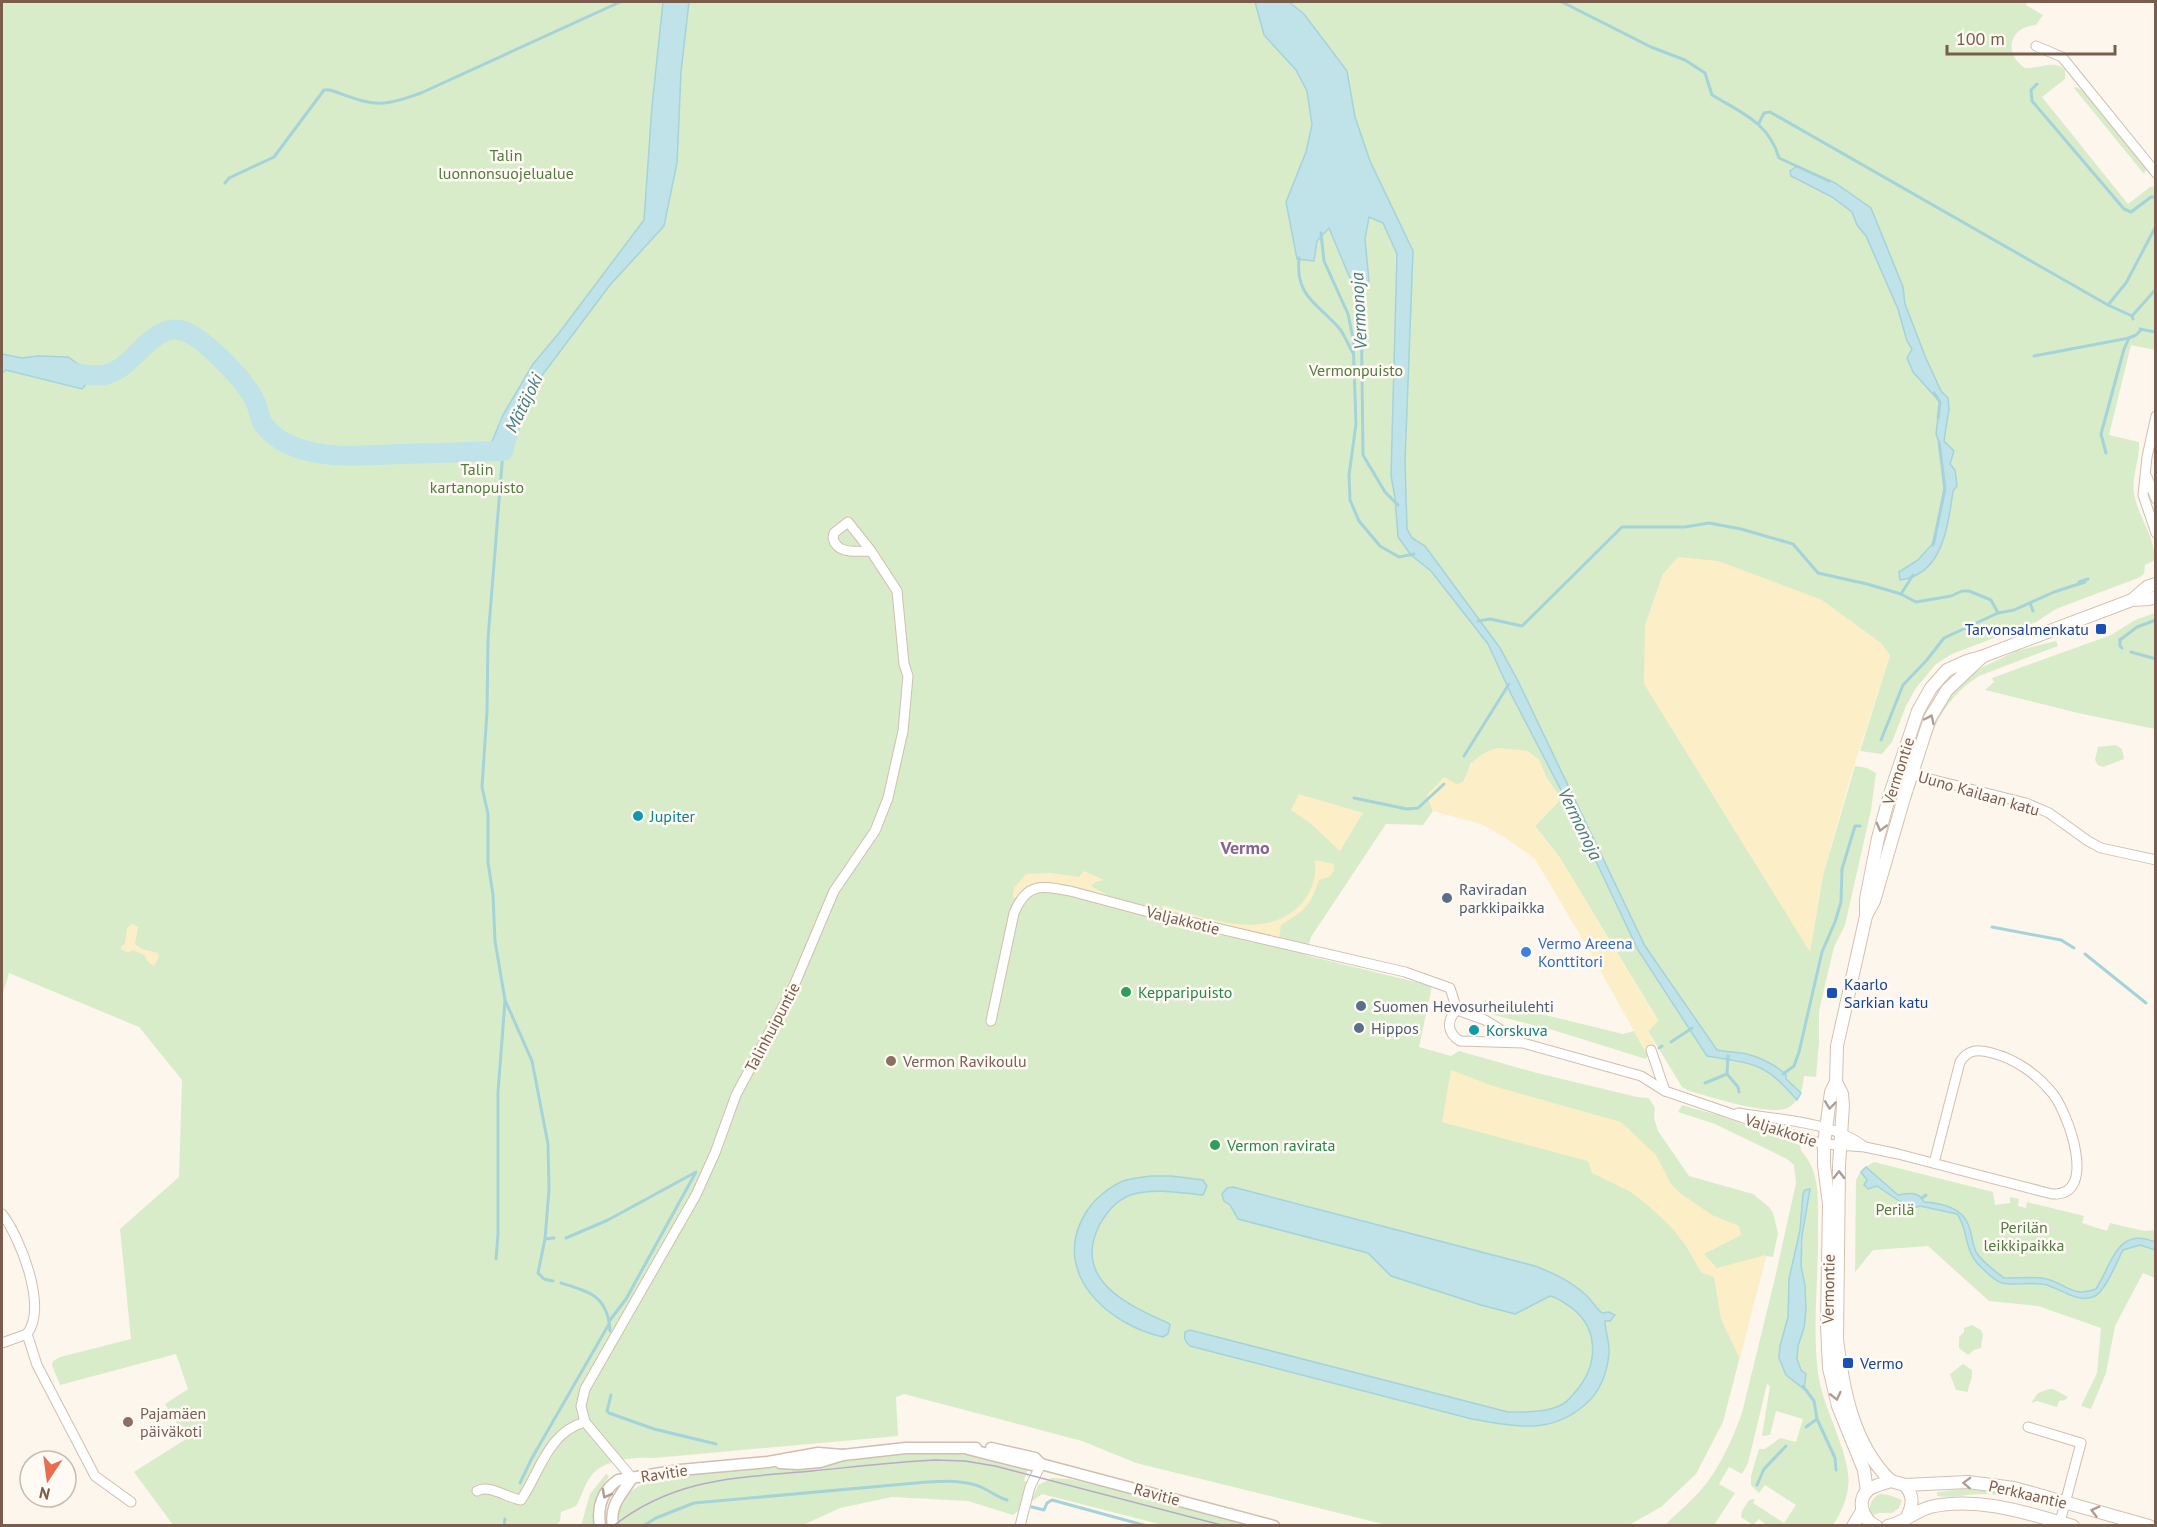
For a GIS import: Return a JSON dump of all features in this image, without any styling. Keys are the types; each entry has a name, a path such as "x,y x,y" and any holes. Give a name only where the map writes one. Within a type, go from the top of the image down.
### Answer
{"main road":[{"name":"Vermontie","path":"1867,1491 1864,1470 1838,1406 1829,1368 1827,1326 1829,1204 1824,1144 1831,1092 1836,1082 1837,1046 1866,916 1866,899 1878,838 1898,771 1918,711 1931,688 1947,670 2132,600 2147,587 2156,584"},
{"name":"Vermontie","path":"2132,600 2149,600 2156,597"},
{"name":"Vermontie","path":"1866,916 1874,901 1924,734 1938,703 1947,690 1981,657"},
{"name":"Vermontie","path":"1836,1082 1842,1094 1837,1339 1840,1365 1862,1443 1881,1472 1891,1481"},
{"path":"1876,1526 1864,1518 1862,1503 1867,1491 1891,1481"},
{"name":"Perkkaantie","path":"1891,1481 1905,1485 1968,1482 2014,1488 2149,1526"},
{"path":"1905,1485 1912,1498 1911,1510 1907,1517"},
{"name":"Perkkaantie","path":"1888,1526 1931,1507 1970,1504 2013,1509 2073,1526"},
{"path":"1853,1526 1862,1511"}],"street":[{"path":"2036,46 2062,57 2156,173"},
{"path":"2156,416 2147,457 2143,495 2156,533"},
{"path":"2146,475 2156,499"},
{"name":"Talinhuipuntie","path":"585,1422 581,1406 585,1389 696,1195 715,1153 736,1095 793,988 834,891 875,831 888,798 903,731 908,675 904,664 897,591 871,551"},
{"name":"Uuno Kailaan katu","path":"1898,771 2026,803 2049,813 2101,848 2156,860"},
{"name":"Valjakkotie","path":"991,1021 1014,913 1019,901 1028,891 1042,886 1405,972 1450,988 1456,1010"},
{"name":"Valjakkotie","path":"1456,1010 1451,1016 1449,1026 1452,1035 1460,1041 1523,1044 1641,1076 1665,1091 1724,1110 1755,1124 1824,1144 1840,1146"},
{"name":"Valjakkotie","path":"1456,1010 1485,1020 1523,1044"},
{"path":"1651,1050 1665,1091"},
{"path":"1840,1146 1865,1147 2058,1195 2072,1187 2077,1168 2076,1149 2070,1127 2053,1094 2025,1068 2001,1055 1981,1050 1969,1052 1960,1062 1934,1164"},
{"name":"Valjakkotie","path":"1724,1110 1840,1132"},
{"path":"1840,1132 1865,1147"},
{"path":"2,1214 19,1244 29,1275 34,1311 32,1326 27,1334 2,1343"},
{"path":"27,1334 37,1365 95,1476 131,1502"},
{"path":"477,1491 488,1489 521,1500 554,1440 568,1428 585,1422 632,1478"},
{"path":"2028,1427 2080,1443 2060,1522"},
{"name":"Ravitie","path":"600,1526 599,1509 604,1493 618,1480 662,1472 768,1462 797,1464 820,1462 843,1455 926,1447 968,1449 1032,1465 1041,1464 1285,1526"},
{"path":"1020,1526 1030,1487 1041,1464"},
{"name":"Ravitie","path":"613,1526 612,1511 615,1503 632,1478"}],"green space":[{"path":"2,2 2027,2 2026,5 2043,15 2036,25 2020,30 2015,36 2012,48 2018,62 2025,68 2056,65 2065,70 2065,79 2042,97 2128,204 2150,187 2155,186 2155,350 2131,345 2109,435 2139,442 2134,491 2137,506 2153,544 2155,560 2145,565 2144,574 2138,578 2056,609 2036,622 1952,654 1936,664 1916,688 1906,706 1892,742 1882,754 1860,751 1890,655 1663,574 1645,626 1810,951 1823,875 1855,766 1867,768 1876,773 1871,810 1845,925 1834,947 1819,1011 1816,1077 1804,1076 1799,1096 1791,1106 1771,1110 1742,1105 1689,1091 1682,1087 1648,1031 1658,1020 1560,858 1535,826 1561,799 1546,777 1539,760 1471,763 1464,782 1427,795 1433,811 1423,825 1386,824 1311,937 1305,955 1432,986 1419,1047 1451,1056 1459,1051 1537,1073 1649,1098 1655,1108 1654,1118 1658,1131 1689,1176 1753,1194 1769,1207 1773,1213 1778,1233 1773,1257 1766,1256 1723,1422 1696,1474 1661,1507 1629,1525 1387,1525 1136,1463 1082,1441 904,1394 896,1397 898,1436 638,1458 611,1463 591,1476 576,1506 561,1512 557,1525 173,1525 134,1472 186,1439 165,1404 188,1389 176,1354 60,1385 52,1365 53,1361 60,1357 131,1339 120,1229 179,1177 182,1080 139,1027 9,973 2,997"},
{"path":"2074,88 2083,91 2146,169 2144,174"},
{"path":"2155,613 2155,729 1985,690 1994,682 1992,678 2111,635 2135,620"},
{"path":"2056,641 2058,646 1979,676 1969,683 1947,707 1927,746 1926,740 1944,700 1970,675 2016,651"},
{"path":"2116,745 2122,749 2124,759 2103,767 2098,765 2095,760 2098,747"},
{"path":"1484,1000 1623,1034 1634,1031 1648,1055 1646,1059 1553,1030 1486,1013 1482,1008"},
{"path":"1682,1105 1721,1116 1800,1145 1813,1171 1818,1204 1816,1355 1818,1373 1825,1401 1842,1447 1848,1475 1845,1502 1833,1525 1766,1525 1759,1519 1753,1525 1741,1517 1749,1500 1755,1499 1753,1503 1784,1523 1796,1505 1765,1485 1759,1493 1751,1485 1751,1476 1759,1449 1765,1449 1780,1438 1796,1442 1803,1419 1776,1411 1770,1435 1762,1436 1770,1386 1767,1384 1748,1463 1742,1474 1729,1467 1719,1484 1735,1493 1714,1525 1664,1526 1695,1497 1711,1477 1739,1421 1796,1183 1794,1165 1787,1159 1715,1124 1678,1112","holes":["1810,1190 1802,1237 1801,1266 1805,1285 1806,1310 1797,1359 1801,1370 1805,1373 1804,1385 1780,1346 1788,1317 1789,1279 1800,1230 1803,1194"]},
{"name":"Perilä","path":"1874,1162 1993,1192 1995,1205 2010,1203 2010,1197 2019,1199 2018,1206 2026,1208 2027,1202 2084,1216 2082,1223 2107,1231 2110,1223 2144,1231 2155,1230 2155,1278 2143,1273 2115,1326 2106,1373 2091,1409 2081,1406 2097,1373 2101,1328 2038,1306 1989,1301 1928,1246 1873,1250 1855,1272 1856,1180 1862,1169"},
{"path":"1972,1325 1981,1330 1983,1335 1981,1348 1968,1355 1959,1348 1959,1337 1964,1332 1964,1328"},
{"path":"1963,1364 1972,1370 1968,1392 1956,1390 1950,1374"},
{"path":"2049,1389 2068,1397 2059,1401 2057,1407 2037,1401 2031,1403 2038,1393"},
{"path":"925,1453 976,1455 1028,1468 1024,1481 1026,1481 1022,1508 1013,1515 968,1501 892,1497 840,1508 803,1525 619,1526 620,1505 624,1497 644,1484 665,1478 718,1471 816,1466"},
{"path":"606,1474 609,1476 598,1495 595,1506 595,1525 581,1526 590,1494"},
{"path":"1052,1478 1069,1479 1132,1493 1255,1525 1163,1525 1042,1494 1031,1502 1038,1485"},
{"path":"1963,1489 1999,1492 2040,1501 2039,1504 1991,1494 1937,1496 1937,1492"},
{"path":"1880,1494 1902,1500 1899,1508 1892,1513 1879,1513 1871,1516 1871,1503"}],"sand":[{"path":"1678,557 1718,561 1822,600 1881,643 1890,655 1849,782 1823,875 1810,952 1644,684 1645,626 1663,574"},
{"path":"1497,748 1528,751 1539,760 1546,777 1561,799 1535,826 1560,858 1658,1021 1648,1031 1656,1046 1646,1053 1535,859 1506,838 1481,824 1433,811 1427,795 1444,777 1458,785 1463,782 1475,760 1484,753"},
{"path":"1299,794 1363,813 1340,851 1310,823 1291,810"},
{"path":"1315,860 1334,864 1334,871 1329,877 1319,880 1306,907 1281,925 1279,939 1163,909 1162,905 1216,921 1235,924 1253,925 1271,922 1287,915 1306,899 1314,877"},
{"path":"1084,871 1104,880 1095,882 1091,886 1109,896 1058,883 1045,883 1033,884 1023,890 1016,899 1013,897 1014,888 1026,874 1051,873 1079,877"},
{"path":"132,924 138,927 135,944 142,949 158,953 159,957 154,966 147,961 144,955 133,950 128,953 121,949 121,946 125,944 127,928"},
{"path":"1451,1070 1493,1086 1621,1122 1656,1155 1671,1184 1680,1193 1712,1215 1739,1226 1741,1235 1704,1254 1717,1268 1766,1255 1740,1359 1721,1319 1714,1277 1701,1272 1672,1228 1631,1192 1592,1173 1588,1161 1442,1122"}],"water":[{"path":"663,2 689,2 681,72 677,163 664,226 610,285 540,378 510,451 503,451 491,444 503,415 533,364 644,220 652,106"},
{"path":"1255,2 1289,2 1304,14 1347,71 1355,117 1370,161 1413,251 1405,462 1407,529 1412,538 1425,546 1500,648 1645,946 1717,1050 1747,1054 1773,1065 1786,1075 1786,1079 1801,1093 1797,1100 1767,1071 1748,1063 1707,1056 1638,950 1575,817 1511,694 1488,644 1431,571 1411,555 1398,537 1391,476 1397,254 1383,223 1369,217 1365,239 1369,281 1361,294 1349,276 1329,228 1317,241 1314,261 1297,259 1286,202 1306,152 1312,125 1307,91 1296,70 1264,35"},
{"path":"1797,166 1835,183 1871,208 1903,287 1905,304 1925,356 1941,391 1948,398 1949,409 1944,441 1954,451 1950,464 1955,470 1957,486 1953,491 1949,519 1941,546 1926,569 1900,580 1899,572 1918,560 1935,541 1944,489 1940,445 1936,434 1940,402 1913,372 1907,358 1912,349 1907,341 1898,309 1866,236 1857,225 1852,212 1832,197 1791,176 1790,171"},
{"path":"2,354 22,358 68,357 89,372 91,378 82,389 6,370 2,373"},
{"path":"1866,1167 1898,1195 1916,1194 1924,1202 1944,1205 1961,1214 1968,1224 1976,1252 1985,1263 2004,1278 2042,1278 2074,1291 2087,1292 2096,1289 2117,1250 2124,1243 2142,1238 2155,1242 2155,1250 2140,1245 2123,1250 2103,1288 2095,1296 2089,1298 2077,1297 2042,1284 2002,1283 1989,1274 1973,1257 1957,1214 1920,1206 1911,1209 1877,1186 1868,1189 1864,1185 1867,1180 1861,1172"},
{"path":"1151,1176 1203,1180 1207,1186 1203,1195 1151,1191 1123,1198 1110,1209 1100,1224 1093,1243 1093,1260 1098,1275 1121,1298 1170,1325 1168,1334 1163,1337 1142,1331 1105,1308 1090,1293 1080,1276 1075,1256 1076,1236 1085,1214 1097,1199 1123,1181"},
{"path":"1233,1187 1535,1266 1562,1278 1586,1295 1602,1313 1609,1312 1615,1315 1610,1321 1605,1321 1609,1354 1600,1387 1587,1403 1560,1420 1532,1426 1518,1426 1472,1419 1190,1346 1186,1342 1185,1332 1190,1330 1508,1412 1543,1410 1563,1404 1584,1380 1589,1368 1592,1344 1585,1322 1577,1312 1556,1298 1550,1296 1515,1314 1391,1276 1368,1253 1238,1219 1230,1205 1224,1201 1222,1194 1227,1188"},
{"path":"1810,1189 1802,1236 1801,1266 1805,1285 1806,1310 1797,1359 1801,1370 1806,1374 1804,1389 1786,1375 1779,1358 1788,1317 1789,1279 1800,1230 1803,1194 1805,1190"}],"waterway":[{"path":"225,183 229,178 274,157 324,90 371,103 394,102 421,93 620,2"},
{"path":"1562,2 1651,47 1685,60 1705,73 1712,95 1761,127 1769,136 1779,158 1829,181"},
{"path":"2037,84 2031,90 2032,101 2124,209 2131,212 2151,197 2156,197"},
{"path":"1759,123 1764,113 1770,112 2108,305 2132,316 2133,319"},
{"path":"2108,305 2126,283 2156,226"},
{"path":"1321,233 1324,261 1348,314 1353,338 1356,424 1349,475 1350,500 1359,521 1380,546 1399,557 1414,554"},
{"path":"1299,258 1300,281 1304,290 1339,328 1353,353"},
{"path":"2132,316 2156,289"},
{"name":"Vermonoja","path":"1361,292 1363,455 1385,492 1398,505"},
{"path":"2140,329 2155,332"},
{"name":"Mätäjoki","path":"63,371 94,376 114,372 160,334 170,330 180,330 189,333 211,349 250,392 266,428 283,442 299,449 343,456 503,451 510,425"},
{"path":"2034,356 2129,338 2141,330"},
{"path":"2106,453 2101,434 2129,338"},
{"path":"1934,393 1940,402 1938,418"},
{"path":"1933,545 1945,489 1939,442"},
{"path":"503,451 488,639 487,712 482,787 488,814 488,862 493,895 495,941 505,1000 532,1061 548,1144 549,1190 545,1239 538,1273 544,1279 553,1281"},
{"path":"1478,621 1490,619 1522,626 1622,527 1685,527 1709,523 1741,529 1793,544 1818,573 1901,594 1916,602 1969,591 1991,600 1998,613"},
{"path":"1901,594 1913,575"},
{"path":"2079,582 2088,579"},
{"path":"1881,740 1903,685 1944,638 1998,613 2014,610 2054,592 2085,582"},
{"path":"2030,603 2033,611"},
{"path":"2120,640 2137,627 2156,620"},
{"path":"2120,639 2122,648"},
{"path":"2131,652 2156,659"},
{"path":"1464,756 1509,684"},
{"path":"1354,798 1407,809 1418,808 1444,784"},
{"path":"1783,1074 1794,1066 1799,1052 1822,952 1841,902 1842,869 1855,826 1860,826"},
{"path":"1992,927 2061,940 2074,948"},
{"path":"2085,954 2146,1003"},
{"path":"496,1259 498,1092 505,1001"},
{"path":"1671,1042 1692,1028"},
{"path":"1728,1056 1727,1074 1738,1087 1739,1092"},
{"path":"1705,1083 1727,1074"},
{"path":"566,1238 608,1220 696,1172 626,1299 610,1320"},
{"path":"1922,1198 1926,1195"},
{"path":"545,1239 554,1238"},
{"path":"561,1283 581,1289 596,1297 606,1310 610,1331"},
{"path":"520,1483 609,1324"},
{"path":"1803,1386 1814,1401 1817,1419 1835,1458 1836,1470"},
{"path":"611,1395 607,1411 609,1413 654,1429 716,1444"},
{"path":"1806,1427 1817,1419"},
{"path":"1757,1485 1764,1469 1786,1446"},
{"path":"643,1526 656,1518 694,1503 927,1482 968,1483 1007,1500"},
{"path":"1032,1507 1044,1510 1047,1503 1052,1500 1147,1526"},
{"path":"504,1526 505,1519"}],"tram line":[{"path":"613,1526 660,1498 708,1483 758,1476 935,1460 965,1461 995,1466 1225,1526"}],"place":[{"name":"Tarvonsalmenkatu","path":"2101,629"},
{"name":"Jupiter","path":"638,816"},
{"name":"Raviradan parkkipaikka","path":"1447,898"},
{"name":"Vermo Areena Konttitori","path":"1526,952"},
{"name":"Kepparipuisto","path":"1126,992"},
{"name":"Kaarlo Sarkian katu","path":"1832,993"},
{"name":"Suomen Hevosurheilulehti","path":"1361,1006"},
{"name":"Hippos","path":"1359,1028"},
{"name":"Korskuva","path":"1474,1030"},
{"name":"Vermon Ravikoulu","path":"891,1061"},
{"name":"Vermon ravirata","path":"1215,1145"},
{"name":"Vermo","path":"1848,1363"},
{"name":"Pajamäen päiväkoti","path":"128,1422"}],"district":[{"name":"Vermo","path":"1245,848"}],"park label":[{"name":"Talin luonnonsuojelualue","path":"506,164"},
{"name":"Vermonpuisto","path":"1356,370"},
{"name":"Talin kartanopuisto","path":"477,478"},
{"name":"Perilän leikkipaikka","path":"2024,1236"}]}
